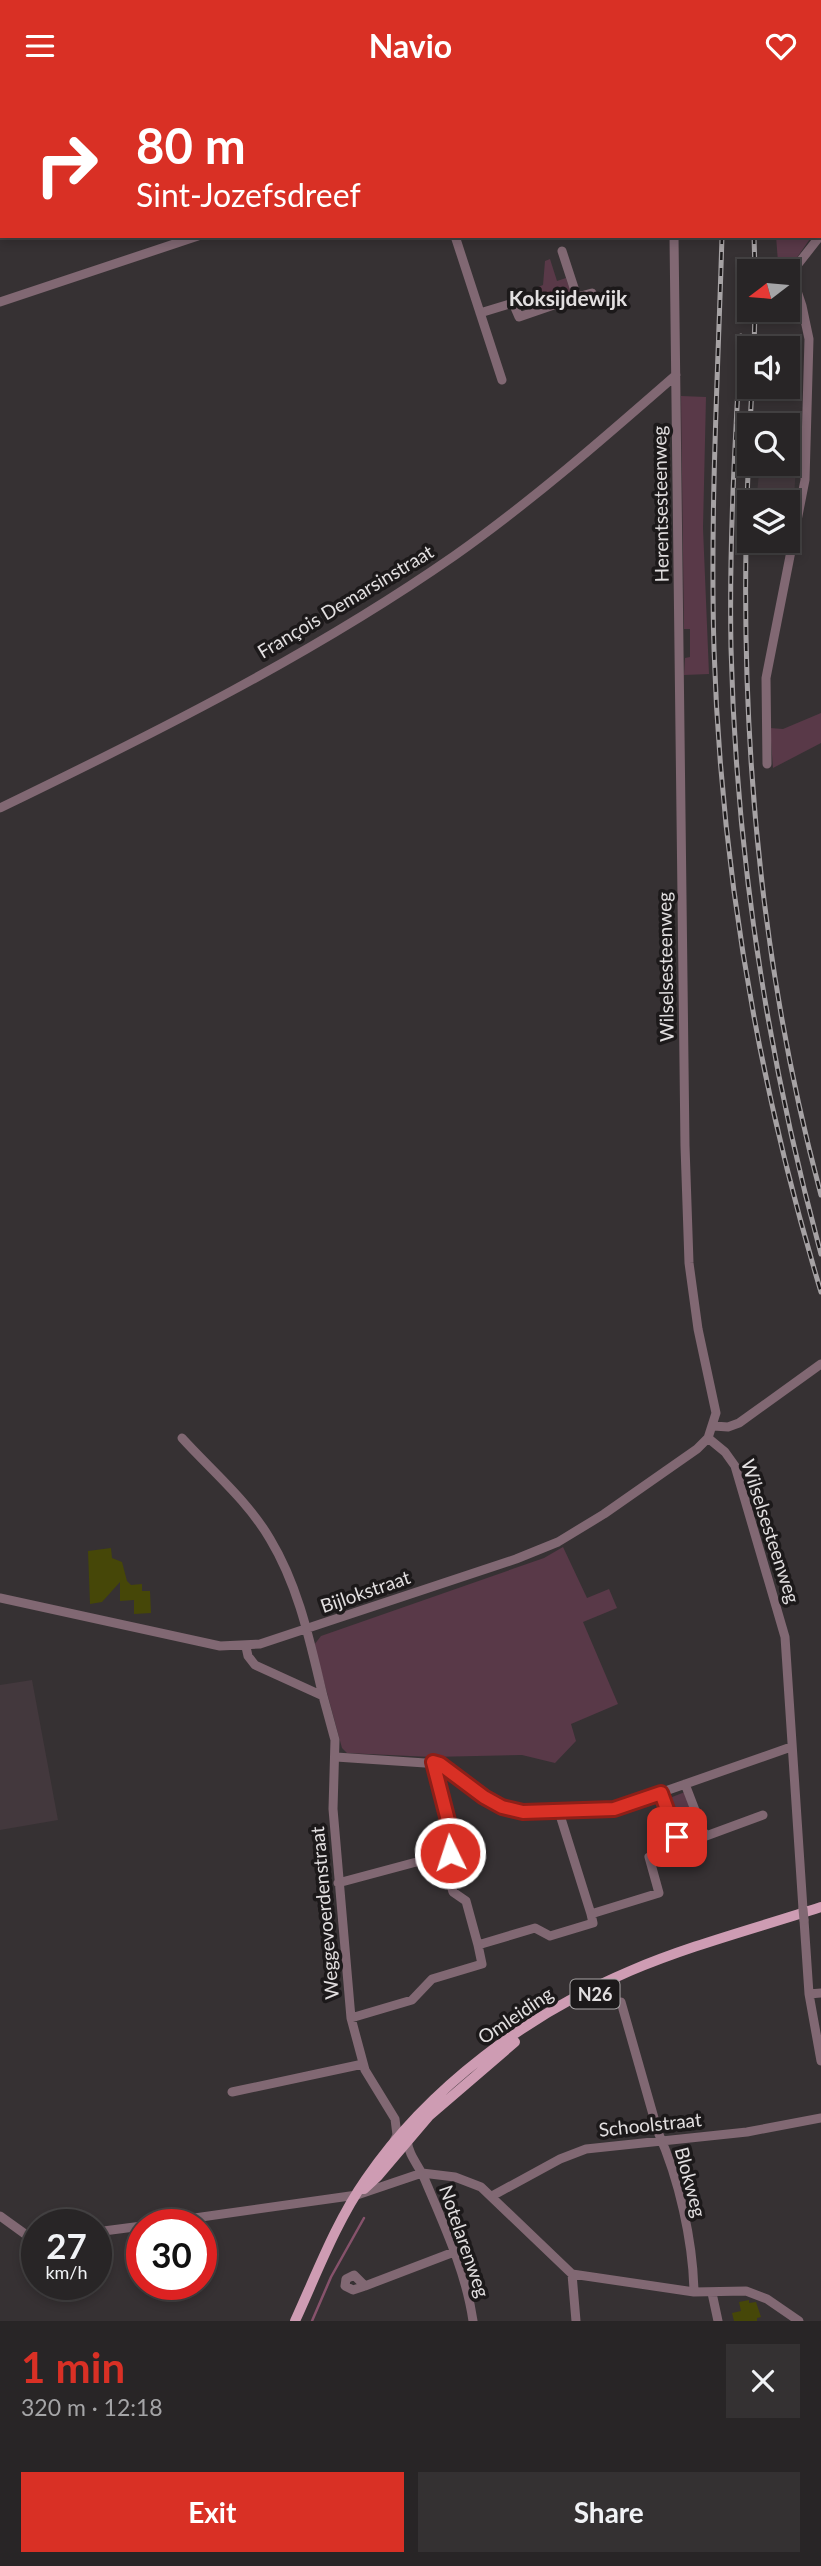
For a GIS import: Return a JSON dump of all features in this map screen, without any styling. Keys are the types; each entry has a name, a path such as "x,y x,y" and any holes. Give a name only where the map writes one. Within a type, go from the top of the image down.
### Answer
{"main road":[{"name":"Omleiding","path":"296,2320 309,2286 364,2181 413,2122 465,2072 503,2042 539,2017 594,1987 650,1963 821,1910"},
{"name":"Omleiding","path":"357,2195 378,2176 436,2109 481,2069 517,2041 576,2004 653,1968 821,1910"}],"street":[{"path":"0,302 192,238"},
{"path":"456,238 502,380"},
{"name":"Herentsesteenweg","path":"674,238 680,771"},
{"path":"767,764 766,678 804,480 809,339 800,297 790,274 819,238"},
{"path":"562,251 577,297"},
{"path":"480,313 513,303 519,317 592,293 594,298 621,295"},
{"name":"François Demarsinstraat","path":"0,808 136,743 408,587 512,513 676,375"},
{"name":"Wilselsesteenweg","path":"680,771 689,1263 698,1329 715,1405 714,1426 708,1439 725,1452 735,1466 779,1612 787,1657 809,1994 821,2061"},
{"path":"714,1426 728,1427 739,1423 821,1364"},
{"name":"Weggevoerdenstraat","path":"182,1438 257,1519 270,1539 308,1629 335,1740 333,1809 351,2018 363,2064 380,2099 396,2119"},
{"name":"Bijlokstraat","path":"0,1598 197,1642 246,1647 516,1559 558,1542 635,1493 697,1450 708,1439"},
{"path":"246,1647 248,1656 255,1665 323,1696"},
{"path":"336,1757 433,1762 440,1764 502,1807 523,1812 559,1812 614,1809 791,1747"},
{"path":"338,1883 450,1853 454,1844 433,1762"},
{"path":"685,1784 705,1836"},
{"path":"661,1793 681,1845"},
{"path":"478,1945 535,1928 550,1936 593,1923 559,1812"},
{"path":"591,1913 659,1893 649,1857 763,1815"},
{"path":"351,2018 412,2000 432,1979 482,1964 466,1901 453,1892 442,1856"},
{"path":"809,1994 821,1993"},
{"name":"Blokweg","path":"621,2002 639,2072 666,2149 693,2259 694,2292"},
{"path":"232,2092 363,2064"},
{"name":"Schoolstraat","path":"492,2196 560,2159 586,2149 747,2132 821,2118"},
{"path":"394,2142 397,2135 396,2119 413,2122 407,2141"},
{"name":"Notelarenweg","path":"407,2141 410,2157 422,2173 454,2252 468,2291 473,2321"},
{"path":"217,2215 357,2195 422,2173 462,2179 492,2196 572,2274 694,2292 746,2291 767,2299 799,2321"},
{"path":"0,2216 21,2231"},
{"path":"365,2286 454,2252"},
{"path":"572,2274 576,2321"},
{"path":"712,2293 719,2321"}],"shaded area":[{"path":"776,238 811,238 796,259 778,259"},
{"name":"Koksijdewijk","path":"550,259 557,281 566,278 571,293 566,294 566,298 550,304 539,300 535,288 543,285 545,261"},
{"path":"681,396 706,397 703,528 709,674 684,675 685,658 690,657 690,629 684,629"},
{"path":"759,476 795,476 794,490 757,490"},
{"path":"821,713 821,743 773,768 770,728 783,729"},
{"path":"563,1547 587,1598 609,1589 617,1608 583,1622 618,1704 571,1724 576,1741 555,1763 522,1755 431,1757 347,1753 342,1748 314,1645 321,1636 544,1558"},
{"path":"32,1680 58,1820 0,1830 0,1685"},
{"path":"685,1792 700,1835 683,1842 667,1799"}],"building":[{"path":"111,1548 112,1558 122,1562 127,1581 131,1585 142,1584 142,1591 150,1591 151,1613 134,1614 134,1600 120,1601 120,1582 102,1602 90,1604 88,1551"},
{"path":"749,2300 749,2303 756,2302 761,2317 757,2318 757,2321 734,2321 732,2313 741,2311 739,2302"}],"waterway":[{"path":"312,2321 331,2277 364,2218"}],"railway":[{"path":"722,238 713,597 718,731 725,812 734,893 761,1054 779,1134 821,1292"},
{"path":"754,238 755,259"},
{"path":"754,336 755,322"},
{"path":"738,399 733,492 731,648 734,725 747,878 770,1029 785,1105 821,1254"},
{"path":"751,399 751,413"},
{"path":"748,476 746,639 756,826 766,919 781,1012 821,1195"}],"district":[{"name":"Koksijdewijk","path":"568,297"}],"route":[{"path":"450,1853 454,1844 433,1762 440,1764 484,1797 502,1807 523,1812 614,1809 661,1793 677,1837"}]}
